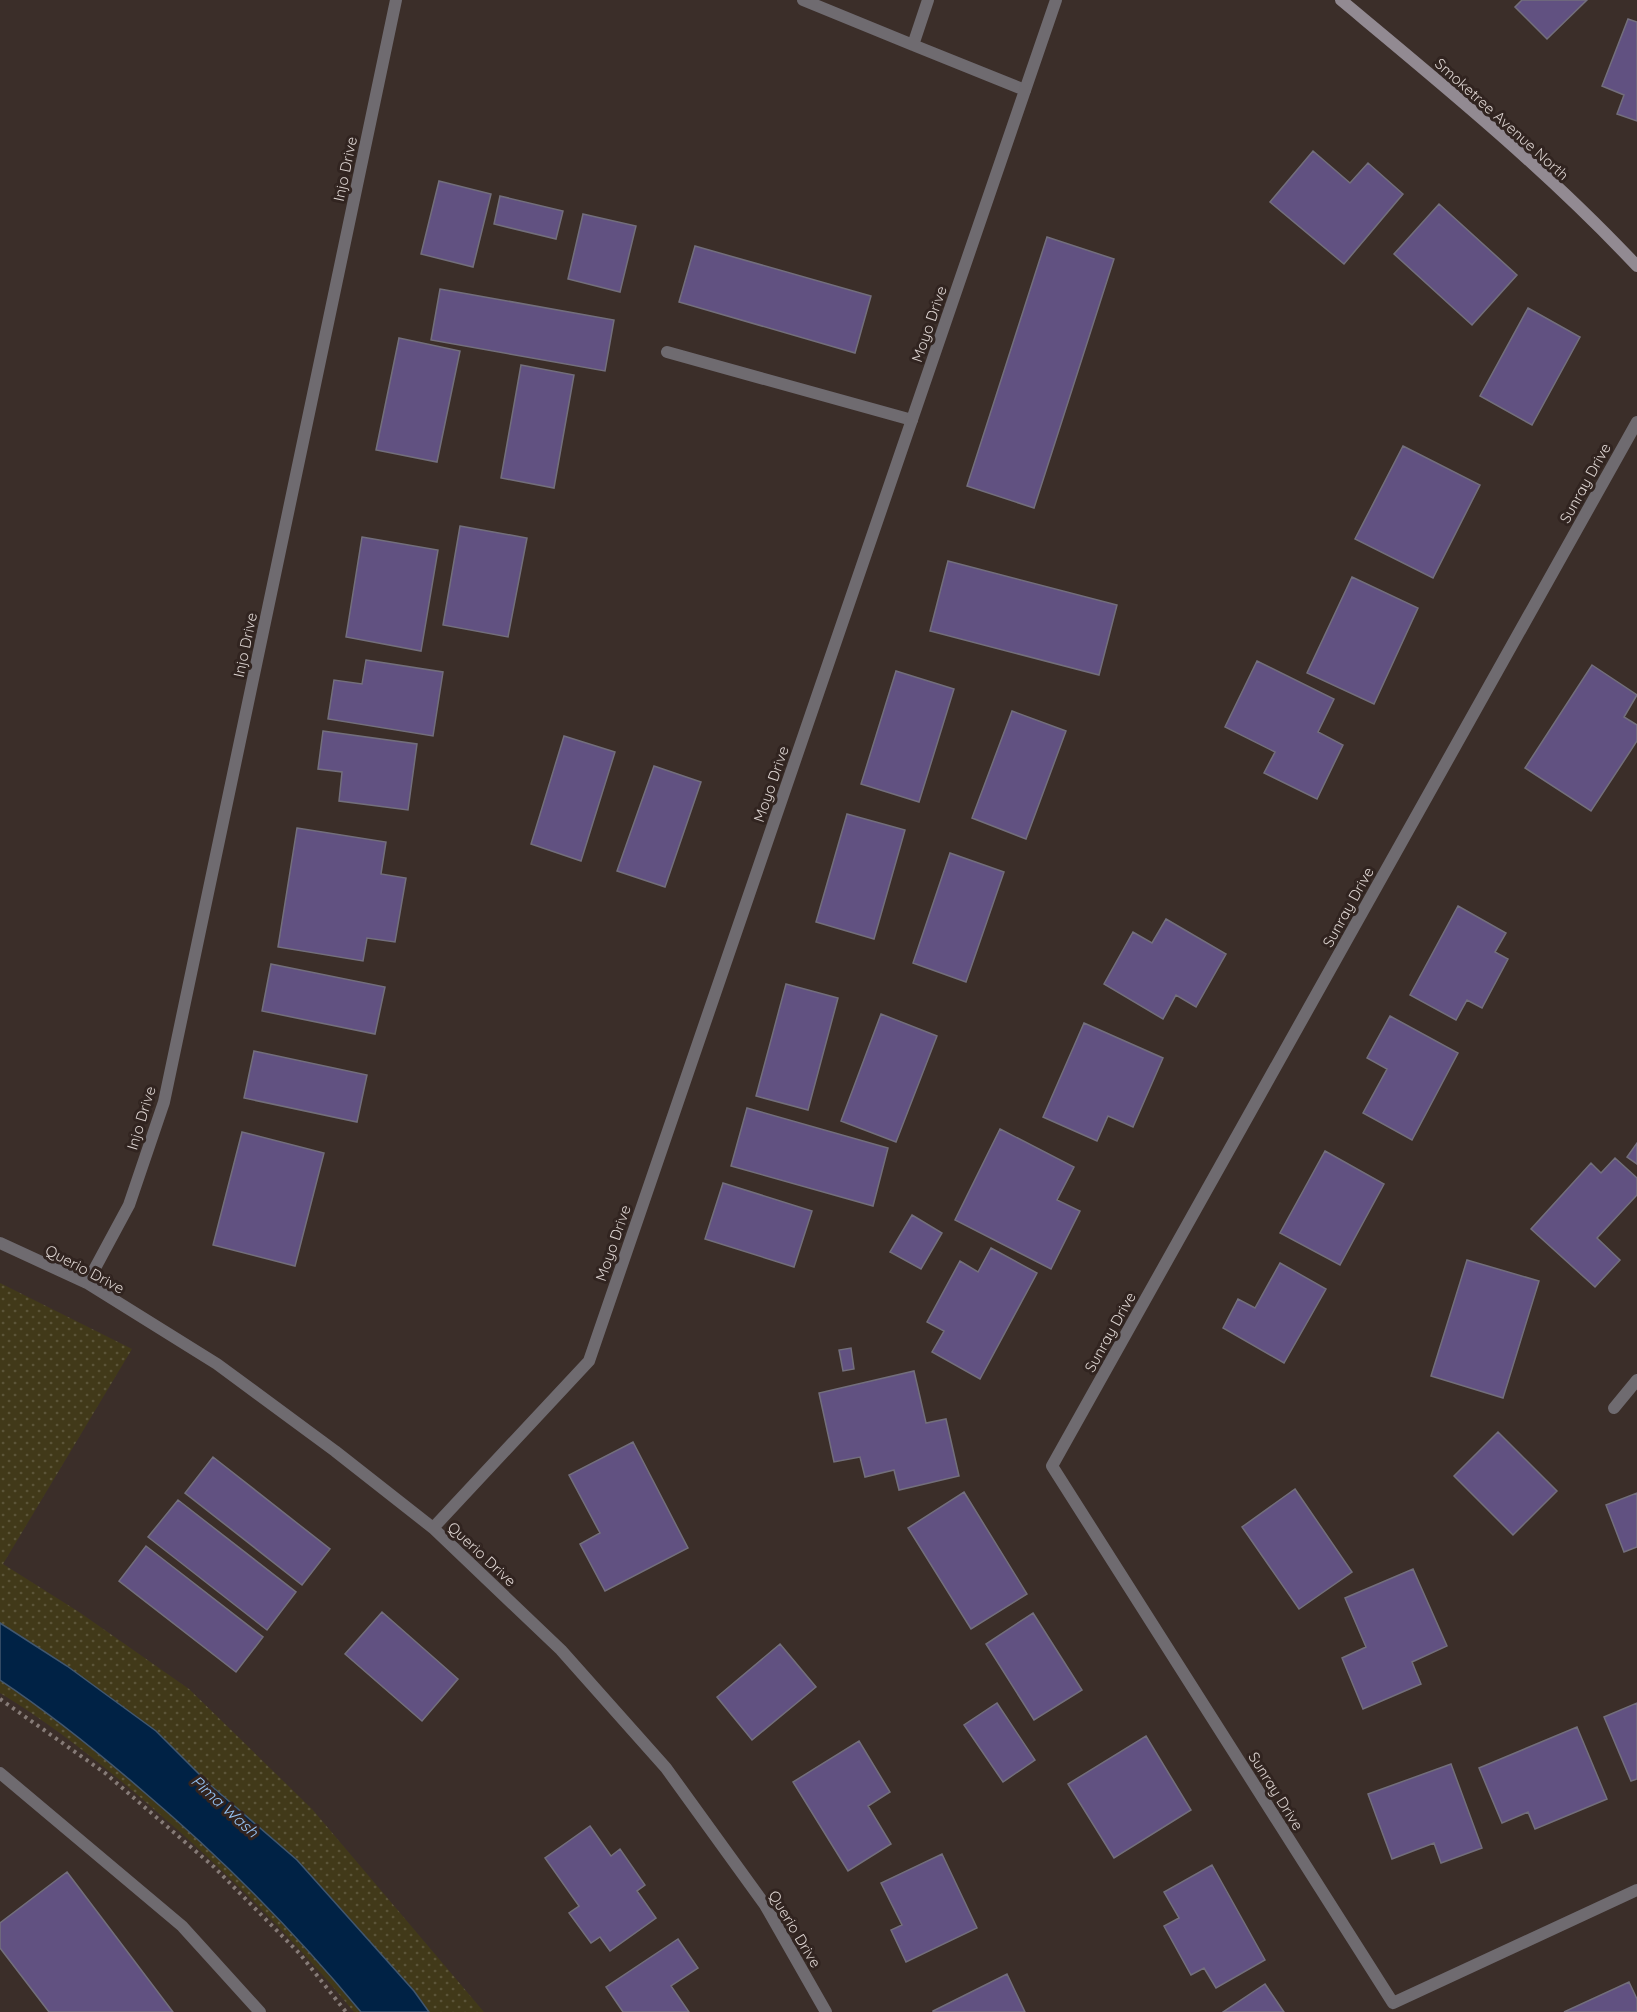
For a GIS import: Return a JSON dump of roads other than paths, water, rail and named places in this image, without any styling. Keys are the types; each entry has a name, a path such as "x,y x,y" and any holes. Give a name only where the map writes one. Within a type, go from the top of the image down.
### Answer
{"street":[{"name":"Injo Drive","path":"87,1283 129,1204 164,1102 396,0"},
{"path":"803,0 1025,90"},
{"path":"913,45 928,0"},
{"name":"Moyo Drive","path":"433,1528 588,1361 1056,0"},
{"name":"Smoketree Avenue North","path":"1341,0 1471,109 1602,229 1637,266"},
{"path":"667,352 912,420"},
{"name":"Sunray Drive","path":"1637,422 1052,1466 1393,2003 1637,1890"},
{"name":"Querio Drive","path":"0,1243 87,1283 217,1364 335,1451 433,1528 561,1650 666,1768 765,1905 826,2012"},
{"path":"1614,1408 1637,1380"},
{"path":"0,1773 182,1926 260,2012"}],"water":[{"name":"Pima Wash","path":"0,1623 67,1666 156,1731 209,1784 297,1860 414,1991 429,2012 361,2012 284,1925 202,1843 92,1748 0,1680"}]}
